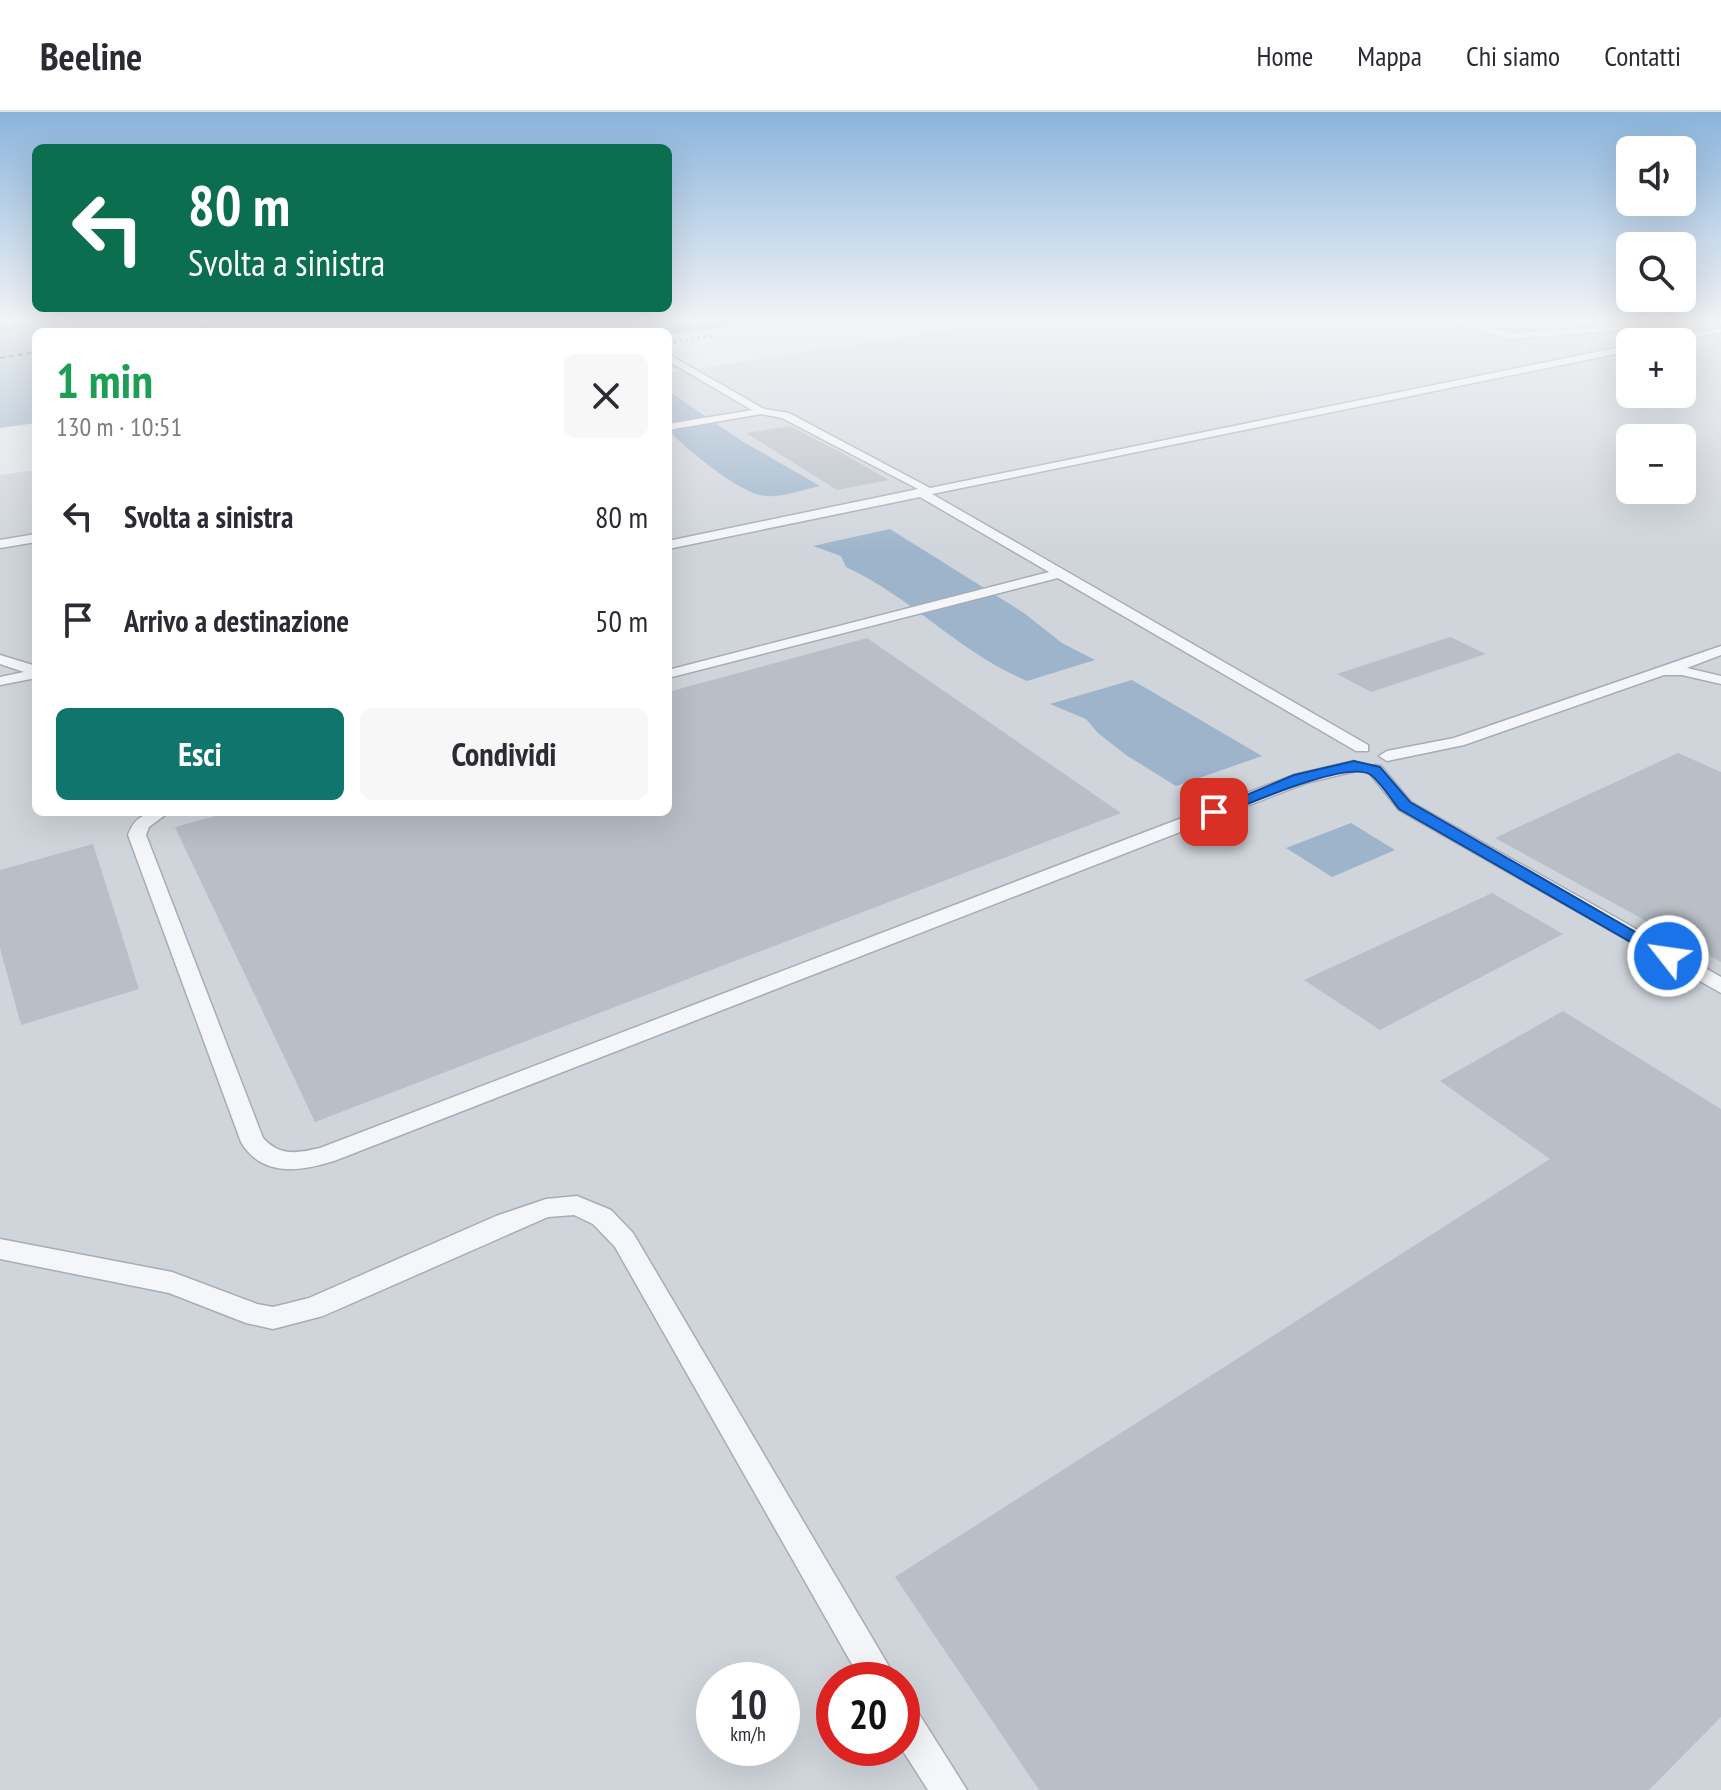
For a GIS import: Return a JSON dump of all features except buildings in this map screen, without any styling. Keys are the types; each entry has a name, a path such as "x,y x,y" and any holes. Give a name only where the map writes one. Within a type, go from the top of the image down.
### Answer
{"lane":[{"path":"736,396 761,411"},
{"path":"672,544 1396,396"},
{"path":"672,426 761,411 785,415 924,488 923,494"},
{"path":"923,494 1362,748 1381,763 1405,806 1721,986"},
{"path":"0,544 32,539"},
{"path":"672,673 1061,573"},
{"path":"154,816 141,824 137,835 253,1142 269,1160 303,1162 1300,779 1381,763 1458,742 1721,650"},
{"path":"0,659 32,671"},
{"path":"1662,671 1682,671 1721,680"},
{"path":"0,681 32,674"},
{"path":"1354,766 1345,759 1346,752 1362,748"},
{"path":"0,1249 172,1283 255,1315 273,1318 314,1308 505,1223 546,1208 577,1205 602,1217 624,1240 870,1662"},
{"path":"920,1746 949,1790"}],"shaded area":[{"path":"672,396 1616,396 1616,408 1696,408 1696,396 1721,396 1721,1790 0,1790 0,475 32,471 32,816 672,816"}],"water":[{"path":"0,396 32,396 32,424 0,428"},
{"path":"672,396 820,486 786,495 765,496 742,488 700,459 672,434"},
{"path":"890,529 1024,613 1062,643 1095,660 1027,681 980,656 870,579 846,567 841,556 813,546"},
{"path":"1132,680 1262,756 1176,786 1126,755 1086,719 1050,704"},
{"path":"1351,823 1395,850 1332,877 1286,848"}],"route":[{"path":"1214,812 1300,779 1354,766 1375,770 1405,806 1668,956"}]}
